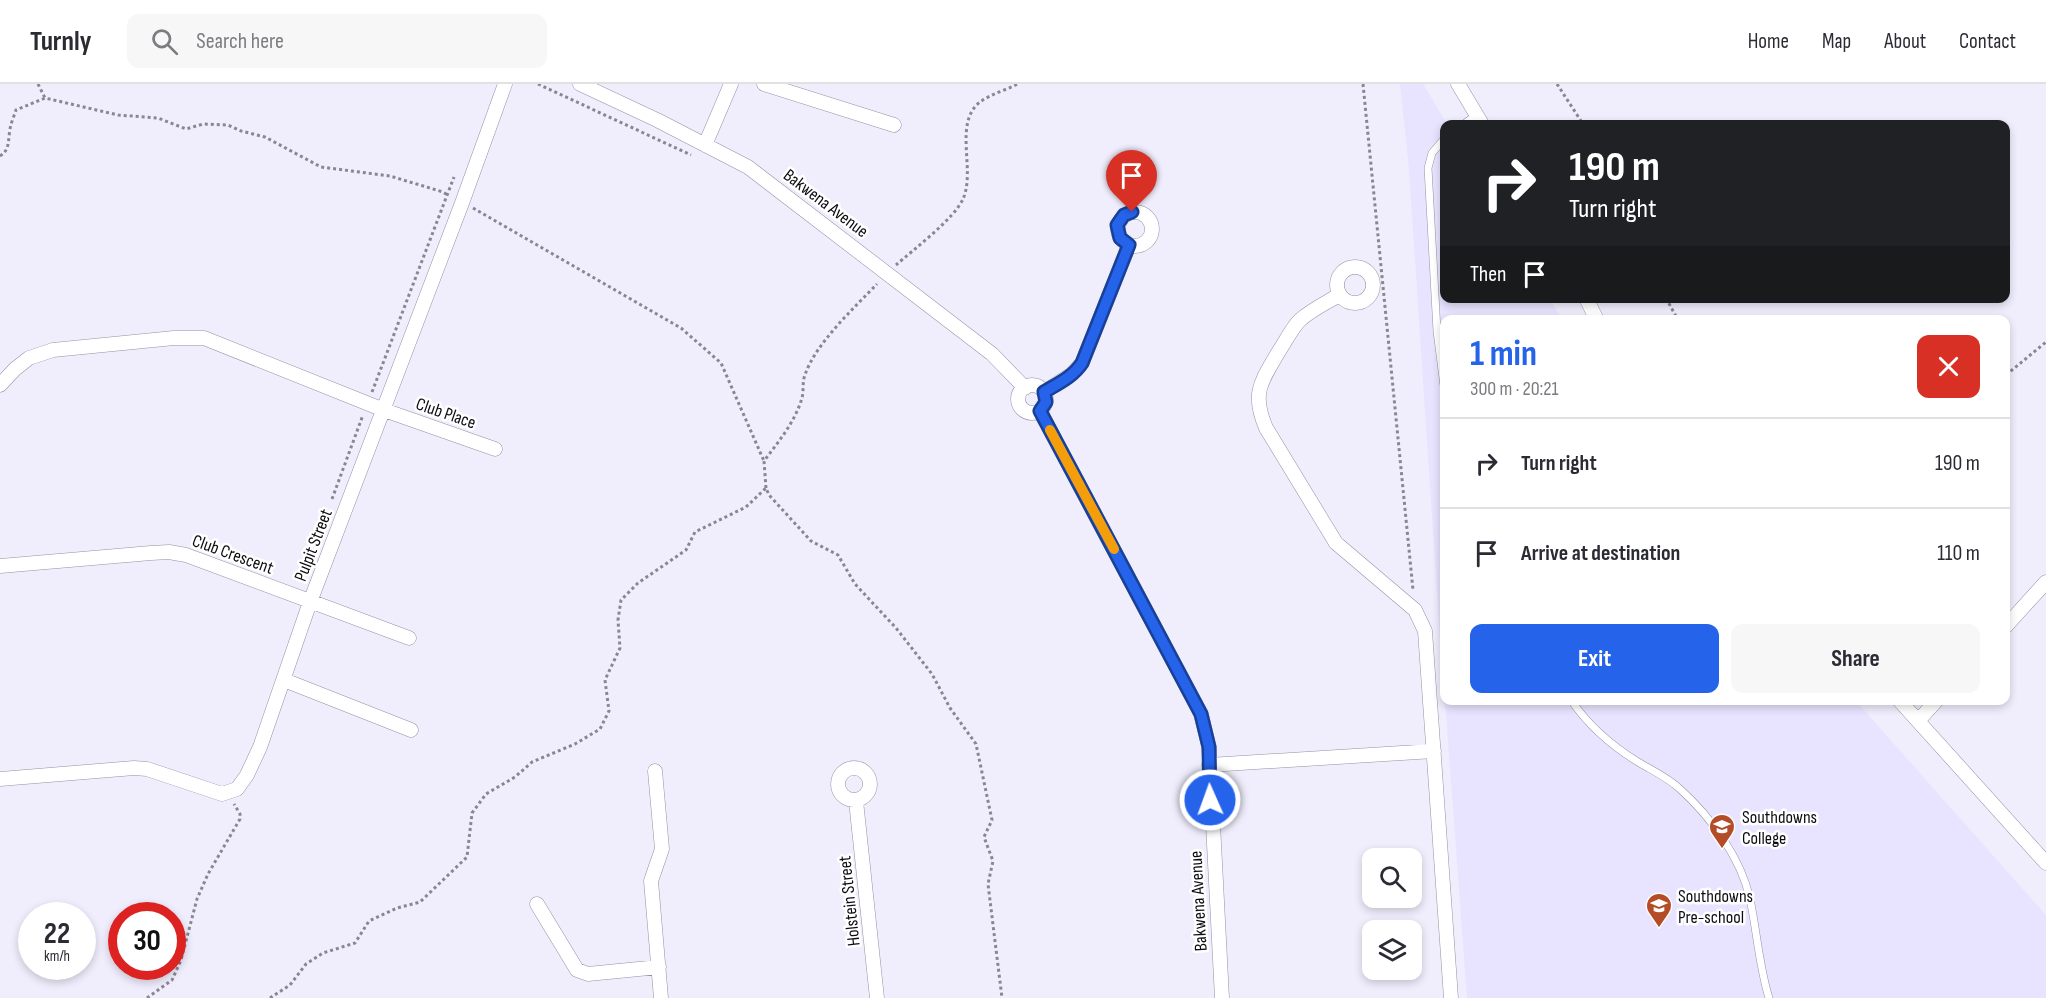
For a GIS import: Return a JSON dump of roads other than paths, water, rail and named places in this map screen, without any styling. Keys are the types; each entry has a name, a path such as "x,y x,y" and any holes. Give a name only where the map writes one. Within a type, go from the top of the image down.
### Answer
{"street":[{"name":"Pulpit Street","path":"0,779 116,769 147,769 213,793 227,793 237,789 247,775 284,680 310,602 505,84"},
{"name":"Bakwena Avenue","path":"580,84 748,167 888,272 992,354 1025,388"},
{"path":"705,145 731,84"},
{"path":"764,84 894,125"},
{"path":"1458,84 1479,120"},
{"path":"1044,392 1068,378 1082,363 1129,245"},
{"path":"1339,295 1305,316 1293,329 1263,378 1259,390 1259,412 1266,428 1336,543 1415,610 1425,631 1451,998"},
{"path":"0,385 29,358 53,350 190,337 215,341 384,410"},
{"path":"1036,386 1044,392 1046,402 1040,411 1030,413 1020,405 1020,395 1025,388 1036,386"},
{"name":"Club Place","path":"384,410 495,449"},
{"name":"Bakwena Avenue","path":"1040,411 1194,700 1205,728 1209,747 1222,998"},
{"name":"Club Crescent","path":"0,566 169,552 203,560 409,638"},
{"path":"2010,622 2046,582"},
{"path":"284,680 411,730"},
{"path":"1904,705 2046,863"},
{"path":"1918,721 1932,705"},
{"path":"1209,765 1434,751"},
{"path":"655,771 662,849 651,881 661,998"},
{"name":"Holstein Street","path":"856,801 877,998"},
{"path":"537,904 576,970 588,974 659,967"}],"lane":[{"path":"1440,144 1432,153 1428,168 1440,355"},
{"path":"1575,705 1597,731 1636,761 1662,774 1681,790 1711,823 1729,850 1743,876 1750,898 1769,998"}],"place":[{"name":"Southdowns College","path":"1722,850"},
{"name":"Southdowns Pre-school","path":"1659,929"}]}
